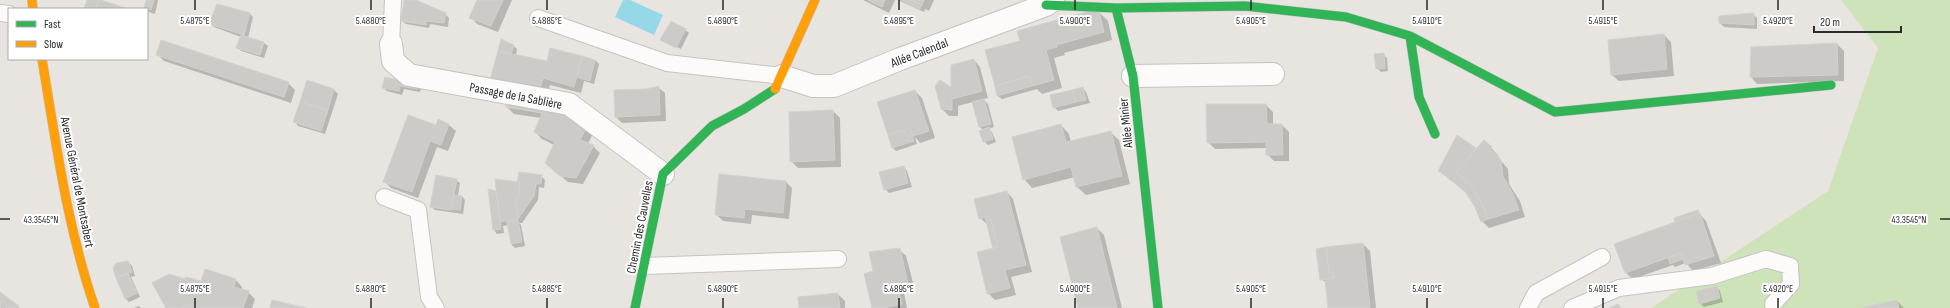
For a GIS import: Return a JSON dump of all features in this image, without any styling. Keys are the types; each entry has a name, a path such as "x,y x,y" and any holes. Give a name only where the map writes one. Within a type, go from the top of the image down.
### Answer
{"street":[{"name":"Chemin des Cauvelles","path":"635,308 645,266 662,174 712,126 744,109 774,90 782,76 815,0"},
{"name":"Allée Calendal","path":"782,76 813,86 834,86 900,59 1050,2"},
{"path":"1050,2 1116,8 1245,6 1346,17 1410,36 1555,112 1831,85"},
{"name":"Allée Minier","path":"1116,8 1133,76 1158,308"},
{"path":"1410,36 1418,97 1435,134"},
{"name":"Passage de la Sablière","path":"391,44 393,61 408,74 569,104 662,174"},
{"name":"Avenue Général de Montsabert","path":"42,60 69,212 84,280 95,308"},
{"path":"1133,76 1272,74"}],"lane":[{"path":"391,44 392,0"},
{"path":"538,18 667,63 782,76"},
{"path":"384,198 418,210 429,297 436,308"},
{"path":"1528,308 1536,293 1602,257"},
{"path":"645,266 838,259"},
{"path":"1572,308 1619,288 1712,276 1766,259 1790,266 1791,284 1773,304"}],"green space":[{"path":"1841,0 1950,0 1950,308 1651,308 1828,191 1878,48"}],"water":[{"path":"623,0 630,0 663,15 654,35 615,17"}],"building":[{"path":"87,0 99,0 96,8 84,8"},
{"path":"99,0 101,0 126,8 96,8"},
{"path":"146,0 154,0 151,10 144,8"},
{"path":"404,0 416,0 446,13 444,23 426,21 426,25 401,21"},
{"path":"477,0 503,0 491,26 469,18"},
{"path":"868,0 885,0 882,7"},
{"path":"901,0 911,0 922,5 920,9"},
{"path":"911,0 924,0 922,5"},
{"path":"217,4 250,13 244,35 209,24"},
{"path":"1099,11 1104,32 1056,45 1057,47 1046,50 1054,80 1032,86 1029,76 995,86 985,50 1020,41 1017,31 1086,12"},
{"path":"1754,13 1754,25 1719,23 1719,16"},
{"path":"671,21 686,29 676,48 660,40"},
{"path":"1664,34 1667,69 1611,75 1608,40"},
{"path":"241,35 264,42 260,55 236,48"},
{"path":"501,39 514,45 511,55 498,51"},
{"path":"161,40 289,82 284,97 156,55"},
{"path":"1837,43 1838,75 1750,77 1751,47"},
{"path":"550,48 582,56 574,87 543,78 540,90 490,80 498,51 547,61"},
{"path":"1384,53 1385,68 1376,69 1374,54"},
{"path":"582,56 595,60 590,81 576,77"},
{"path":"974,59 982,91 952,99 952,110 941,109 935,86 940,80 951,87 951,65"},
{"path":"1029,76 1032,86 997,96 995,86"},
{"path":"385,77 418,84 417,89 400,86 399,91 382,88"},
{"path":"307,80 334,89 328,110 300,102"},
{"path":"659,86 660,115 615,117 614,90 647,89"},
{"path":"1083,87 1086,100 1076,102 1072,90"},
{"path":"915,90 929,131 913,136 910,128 888,135 877,102"},
{"path":"1072,90 1076,102 1053,108 1050,95"},
{"path":"508,97 553,104 588,124 580,140 594,145 576,178 560,176 545,163 555,142 534,132 542,113 506,107"},
{"path":"984,99 991,124 979,127 972,102"},
{"path":"300,102 328,110 321,131 293,122"},
{"path":"1206,104 1266,104 1267,124 1282,124 1283,155 1266,155 1266,142 1207,143"},
{"path":"833,110 835,160 790,162 789,112"},
{"path":"408,115 436,125 438,119 449,124 441,145 430,141 412,192 383,182"},
{"path":"1061,124 1066,142 1111,131 1122,176 1076,187 1071,167 1023,180 1012,137"},
{"path":"989,127 993,139 983,142 979,131"},
{"path":"910,128 914,141 892,148 888,135"},
{"path":"1457,135 1476,148 1456,172 1471,186 1482,204 1488,219 1481,222 1475,207 1466,193 1451,179 1438,171"},
{"path":"1484,140 1492,147 1490,150 1497,154 1501,161 1503,176 1513,194 1519,210 1488,219 1482,204 1471,186 1456,172"},
{"path":"904,166 908,183 884,190 879,172"},
{"path":"519,172 542,175 541,184 536,184 534,196 518,219 515,199 518,197 520,182 517,182"},
{"path":"719,174 786,181 783,213 745,209 744,218 715,215"},
{"path":"436,175 457,179 451,210 430,207"},
{"path":"495,179 520,182 518,197 515,199 518,219 500,222"},
{"path":"488,189 496,191 501,229 493,230"},
{"path":"1007,191 1026,265 1005,270 1010,288 987,294 977,252 998,247 990,216 979,219 974,199"},
{"path":"454,195 462,196 460,210 451,209"},
{"path":"1698,210 1699,213 1675,222 1674,218"},
{"path":"1700,213 1714,256 1685,265 1681,253 1625,273 1614,244"},
{"path":"990,216 998,247 993,249 985,217"},
{"path":"518,220 522,242 511,244 507,222"},
{"path":"1097,227 1117,308 1078,308 1060,237"},
{"path":"1363,243 1370,308 1328,308 1325,279 1334,278 1333,272 1329,273 1326,247"},
{"path":"1326,247 1329,273 1333,272 1334,278 1320,280 1316,249"},
{"path":"900,248 908,284 898,286 902,304 884,308 872,308 864,274 873,271 869,252"},
{"path":"1681,253 1683,259 1670,264 1668,258"},
{"path":"128,261 132,272 116,278 113,268 116,263"},
{"path":"205,269 236,279 234,287 249,291 243,308 199,308 188,305 183,308 166,308 152,283 169,274 185,279 186,277 201,281"},
{"path":"128,273 137,293 125,299 116,278"},
{"path":"1717,286 1720,298 1699,304 1696,291"},
{"path":"0,292 19,306 18,308 0,307"},
{"path":"838,293 840,308 799,308 798,297"},
{"path":"272,300 306,308 270,308"},
{"path":"1897,300 1899,308 1879,308 1878,304"},
{"path":"1618,304 1621,308 1609,308"},
{"path":"1878,304 1879,308 1861,308"},
{"path":"188,305 199,308 183,308"}],"traffic: fast":[{"path":"1046,5 1116,8 1133,76 1158,308"},
{"path":"1116,8 1245,6 1346,17 1410,36 1419,97 1435,134"},
{"path":"1410,36 1555,112 1831,85"},
{"path":"635,308 663,174 712,126 744,109 775,89"}],"traffic: slow":[{"path":"32,0 33,8"},
{"path":"775,89 815,0"},
{"path":"42,60 63,185 77,247 95,308"}]}
